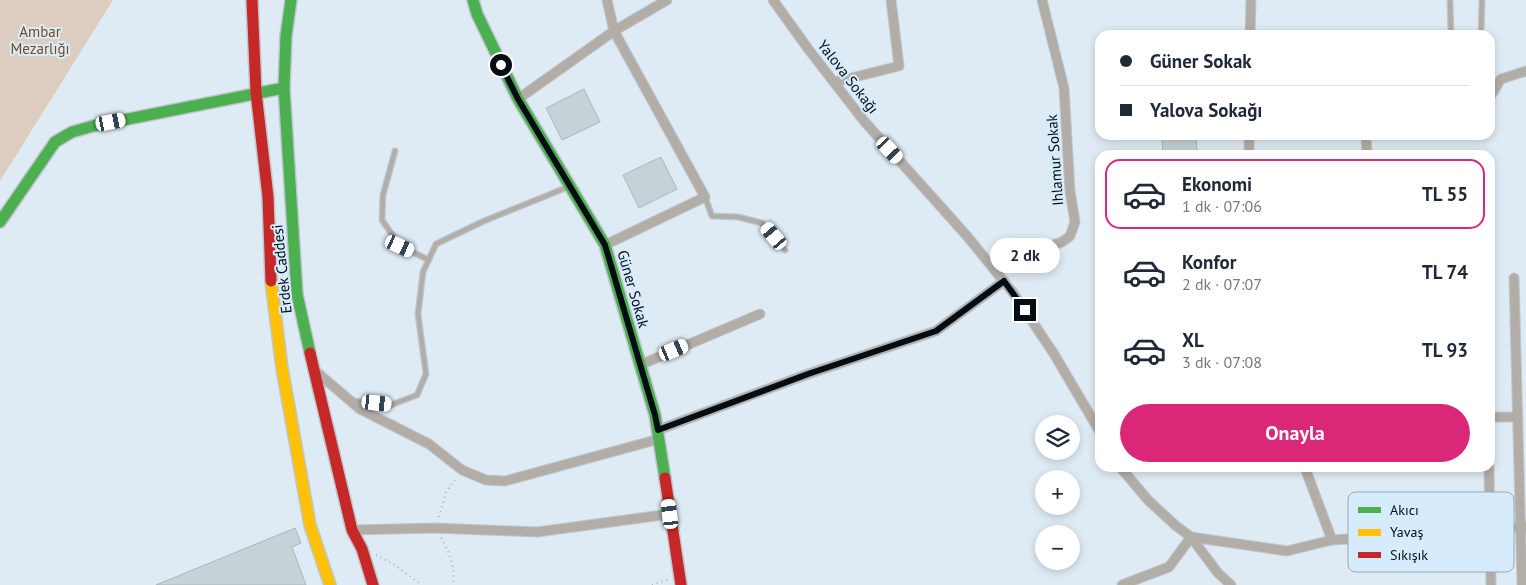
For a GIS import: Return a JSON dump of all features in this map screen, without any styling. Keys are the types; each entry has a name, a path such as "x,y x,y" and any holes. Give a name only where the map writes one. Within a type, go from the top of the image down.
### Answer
{"street":[{"name":"Erdek Caddesi","path":"252,0 256,92 268,197 271,286 281,359 310,525 330,585"},
{"name":"Erdek Caddesi","path":"291,0 286,36 284,88 297,294 352,530 362,549 373,585"},
{"name":"Güner Sokak","path":"473,0 477,14 518,99 605,245 655,415 680,581"},
{"path":"605,245 705,197 614,31 607,0"},
{"path":"518,99 614,31 667,0"},
{"name":"Yalova Sokağı","path":"773,0 808,50 864,121 1004,281 1045,340 1095,424"},
{"path":"835,82 899,66 891,0"},
{"name":"Ihlamur Sokak","path":"991,265 1062,242 1070,236 1074,227 1064,88 1042,0"},
{"path":"1250,30 1251,0"},
{"path":"1495,83 1501,79 1526,72"},
{"path":"0,222 55,142 72,132 256,92 284,88"},
{"path":"1514,278 1523,527 1522,585"},
{"path":"313,369 349,400 372,416 429,444 465,472 486,480 504,481 658,435 808,374 936,331 1004,281"},
{"path":"640,365 760,314"},
{"path":"1495,417 1518,417"},
{"path":"1124,472 1148,500 1191,537 1218,573 1231,585"},
{"path":"1306,472 1332,540"},
{"path":"1490,472 1490,492"},
{"path":"352,530 435,528 537,532 670,514"},
{"path":"1191,537 1287,551 1332,540 1348,539"},
{"path":"1122,585 1168,567 1191,537"},
{"path":"1491,572 1491,585"}],"lane":[{"path":"1450,0 1451,30"},
{"path":"1481,30 1482,0"},
{"path":"395,151 383,195 382,220 400,246 429,260"},
{"path":"349,400 392,405 417,395 426,374 418,314 423,272 436,244 484,221 570,186"},
{"path":"705,197 712,216 738,217 762,223 785,250"}],"path":[{"path":"453,585 454,573 451,560 435,528 449,486 465,472"},
{"path":"362,549 395,565 422,585"},
{"path":"652,585 680,581"}],"green space":[{"name":"Ambar Mezarlığı","path":"0,0 113,0 0,181"}],"building":[{"path":"584,89 600,122 562,140 546,108"},
{"path":"1162,140 1196,140 1197,150 1163,150"},
{"path":"661,157 677,189 639,208 623,175"},
{"path":"295,528 301,543 292,547 306,585 156,585"}],"traffic: fast":[{"path":"291,0 286,36 284,88 297,294 310,353"},
{"path":"473,0 477,14 518,99 605,245 655,415 665,478"},
{"path":"0,222 55,142 72,132 93,126 284,88"}],"traffic: slow":[{"path":"271,281 282,368 310,525 330,585"}],"traffic: jam":[{"path":"252,0 256,92 268,197 271,281"},
{"path":"310,353 352,530 362,549 373,585"},
{"path":"665,478 681,585"}],"route":[{"path":"501,65 518,99 605,245 658,430 808,374 936,331 1004,281 1025,310"}]}
